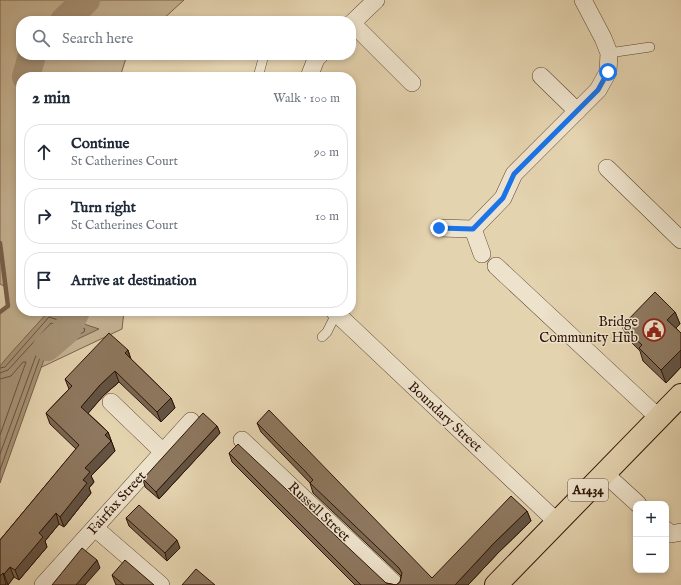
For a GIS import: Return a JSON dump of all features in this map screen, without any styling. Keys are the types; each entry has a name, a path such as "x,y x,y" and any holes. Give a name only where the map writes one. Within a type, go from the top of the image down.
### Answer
{"main road":[{"name":"A1434","path":"496,585 681,395"}],"street":[{"path":"356,19 376,0"},
{"path":"439,228 473,229 503,198 514,174 598,90 608,72 609,53 603,38 583,0"},
{"path":"356,27 412,83"},
{"path":"311,72 316,60"},
{"path":"541,76 577,111"},
{"path":"607,168 681,240"},
{"path":"473,229 482,254"},
{"path":"496,266 659,418"},
{"name":"Boundary Street","path":"339,316 557,522"},
{"path":"111,402 163,452"},
{"name":"Fairfax Street","path":"43,585 191,421"},
{"name":"Russell Street","path":"242,440 396,585"},
{"path":"604,473 635,501"},
{"path":"95,528 161,585"}],"lane":[{"path":"609,53 650,47"},
{"path":"259,72 263,60"},
{"path":"322,337 333,316"}],"shaded area":[{"path":"0,0 184,0 166,16 16,16 16,60 125,60 122,72 16,72 16,316 123,316 122,329 6,384 0,427 0,312 8,306 6,287 0,284"}],"water":[{"path":"44,316 60,316 99,329 46,354 0,483 0,366"}],"building":[{"path":"655,292 675,312 667,320 681,333 681,350 661,370 639,348 642,345 622,326"},
{"path":"109,333 128,350 125,353 171,398 157,412 115,371 100,385 81,407 108,432 105,435 111,441 85,468 90,472 83,480 87,483 60,517 56,513 39,533 43,537 15,570 10,567 0,576 0,540 79,445 46,413 72,386 65,379"},
{"path":"269,410 432,578 511,496 527,511 494,543 455,585 396,585 400,582 402,573 399,568 310,483 313,480 257,423"},
{"path":"203,413 217,426 156,492 143,479"},
{"path":"238,444 386,583 396,585 361,585 229,453"},
{"path":"139,505 177,540 165,553 126,518"},
{"path":"82,548 97,560 76,585 52,585"},
{"path":"125,560 154,585 124,585 112,575"},
{"path":"196,569 215,585 182,585"}],"waterway":[{"path":"69,16 86,0"},
{"path":"27,72 31,60"},
{"path":"0,243 8,306 0,312"},
{"path":"47,347 67,330 74,316"}],"place":[{"name":"Bridge Community Hub","path":"654,330"}],"route":[{"path":"439,228 473,229 503,198 514,174 598,90 608,72"}]}
